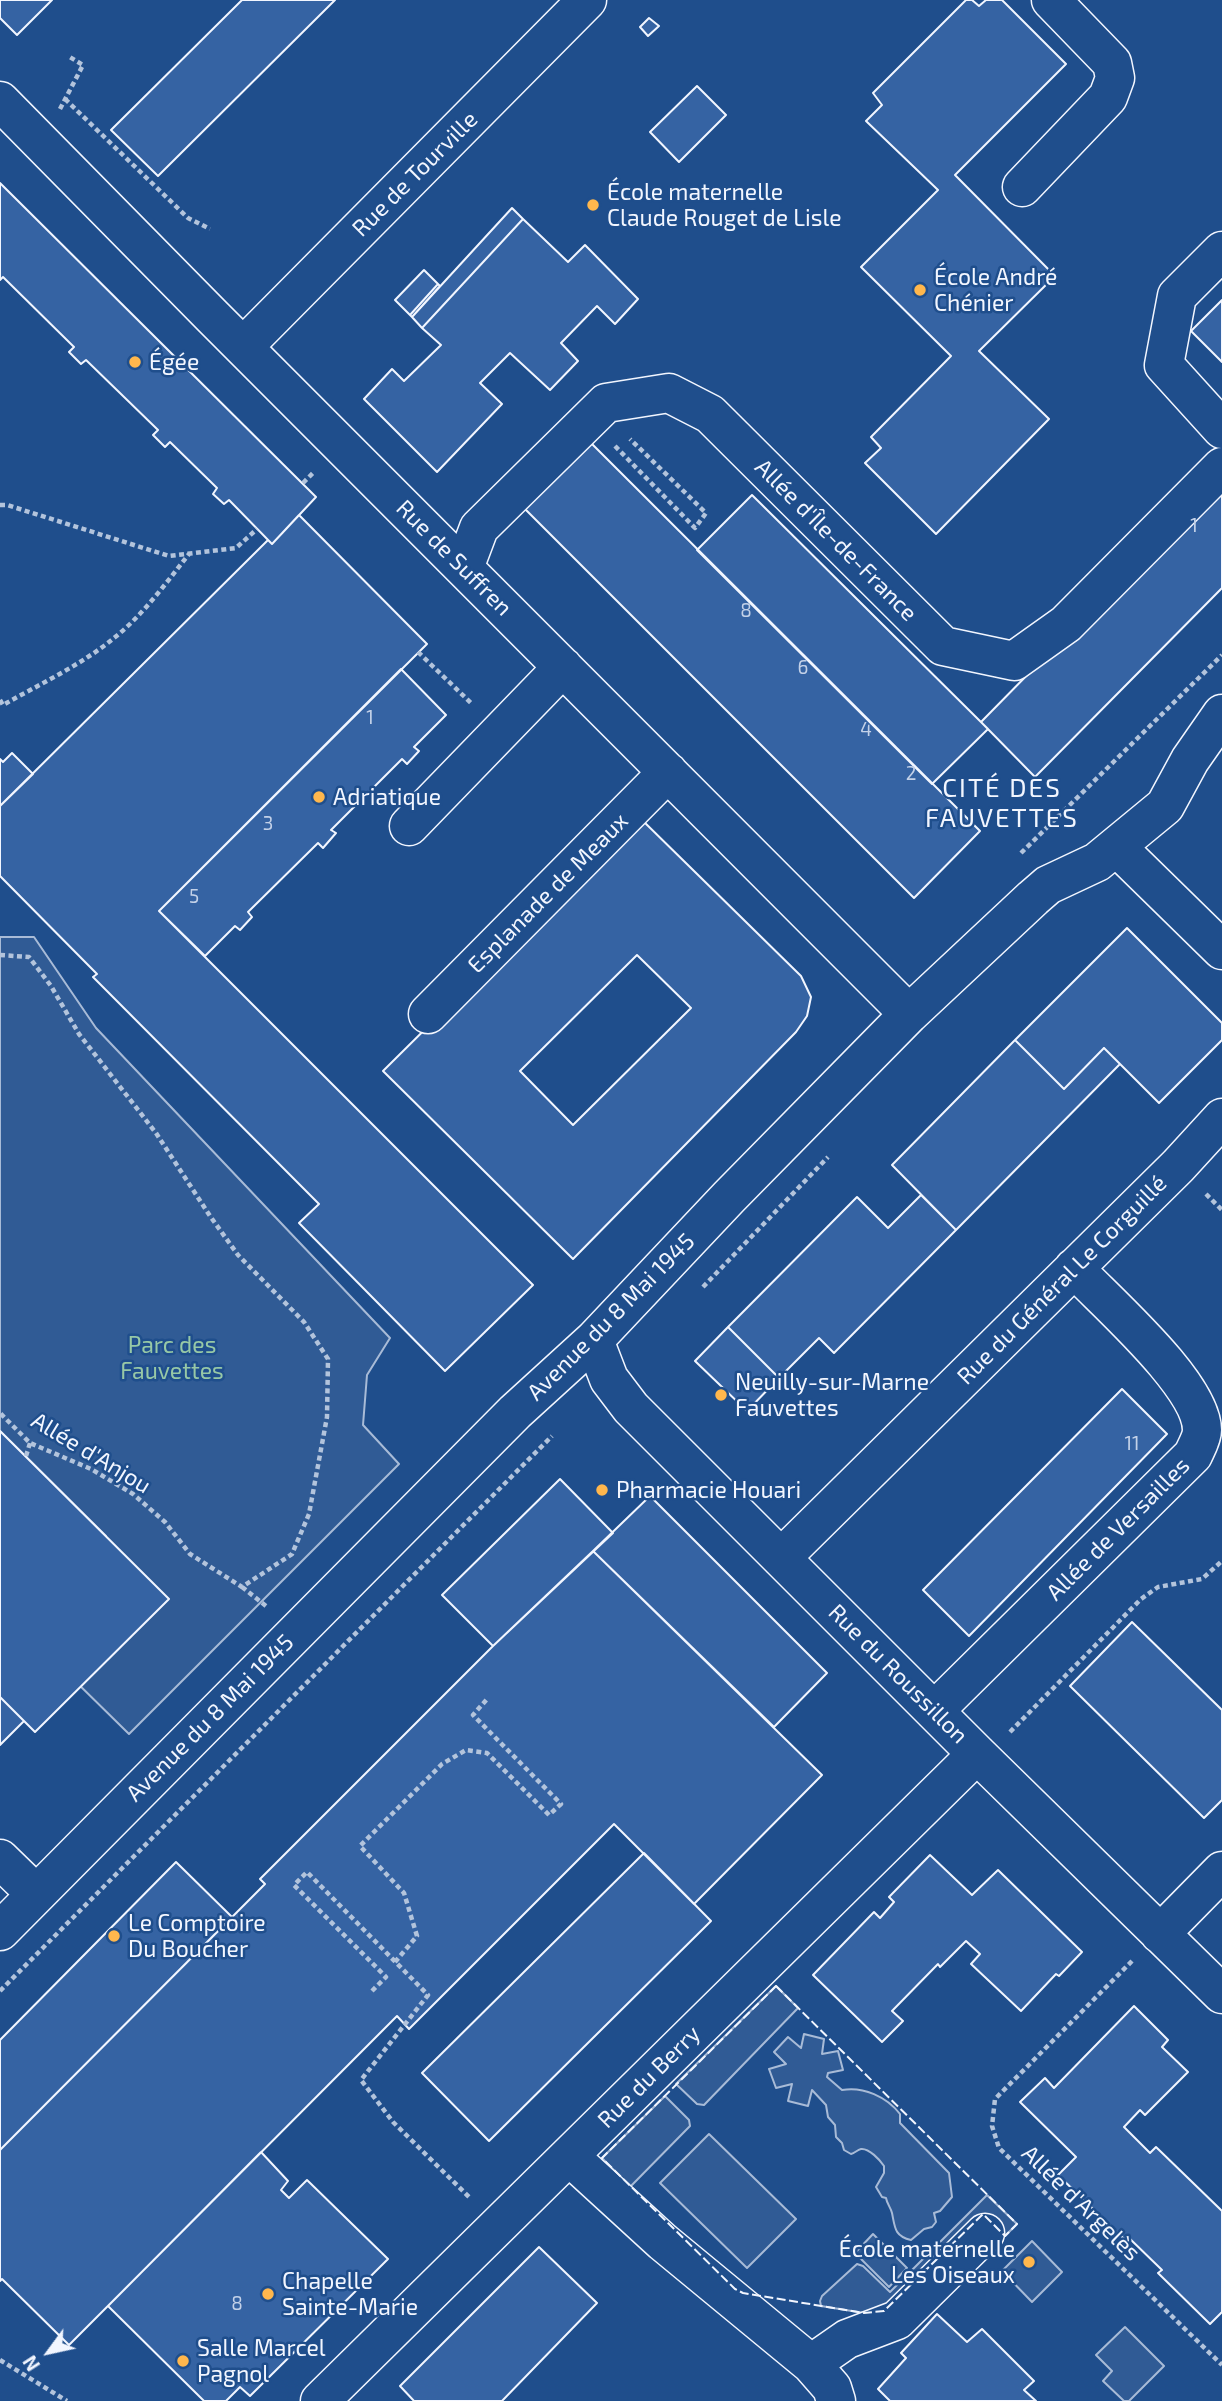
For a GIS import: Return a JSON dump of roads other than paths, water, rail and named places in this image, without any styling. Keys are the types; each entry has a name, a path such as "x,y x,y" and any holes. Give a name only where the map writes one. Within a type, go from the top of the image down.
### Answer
{"street":[{"name":"Rue de Tourville","path":"243,347 587,0"},
{"path":"1022,187 1108,97 1115,78 1112,63 1051,0"},
{"name":"Rue de Suffren","path":"0,101 909,1014"},
{"path":"1222,251 1177,296 1164,365 1222,429"},
{"name":"Allée d'Île-de-France","path":"464,568 479,528 604,424 606,403 669,393 710,414 943,646 1014,661 1066,624 1222,467"},
{"path":"409,826 563,667"},
{"name":"Avenue du 8 Mai 1945","path":"0,1931 516,1412 594,1340 729,1197 909,1014 1048,885 1097,862 1165,806 1190,761 1222,714"},
{"name":"Esplanade de Meaux","path":"428,1014 668,772"},
{"path":"1121,844 1127,857 1222,950"},
{"name":"Rue du Général Le Corguillé","path":"781,1558 1178,1166 1222,1118"},
{"name":"Allée de Versailles","path":"934,1711 1193,1455 1203,1433 1198,1409 1168,1365 1074,1269"},
{"name":"Rue du Roussillon","path":"594,1340 609,1379 631,1408 1222,1994"},
{"name":"Rue du Berry","path":"320,2401 977,1754"},
{"path":"0,1859 36,1894"},
{"path":"1160,1934 1222,1871"},
{"path":"569,2156 663,2242 811,2364 832,2388 835,2401"},
{"path":"811,2364 847,2339 897,2320 985,2233"}],"place":[{"name":"École maternelle Claude Rouget de Lisle","path":"593,205"},
{"name":"École André Chénier","path":"920,290"},
{"name":"Égée","path":"135,362"},
{"name":"Adriatique","path":"319,797"},
{"name":"Neuilly-sur-Marne Fauvettes","path":"721,1395"},
{"name":"Pharmacie Houari","path":"602,1490"},
{"name":"Le Comptoire Du Boucher","path":"114,1936"},
{"name":"École maternelle Les Oiseaux","path":"1029,2262"},
{"name":"Chapelle Sainte-Marie","path":"268,2294"},
{"name":"Salle Marcel Pagnol","path":"183,2361"}],"district":[{"name":"CITÉ DES FAUVETTES","path":"1002,803"}],"park label":[{"name":"Parc des Fauvettes","path":"172,1358"}]}
